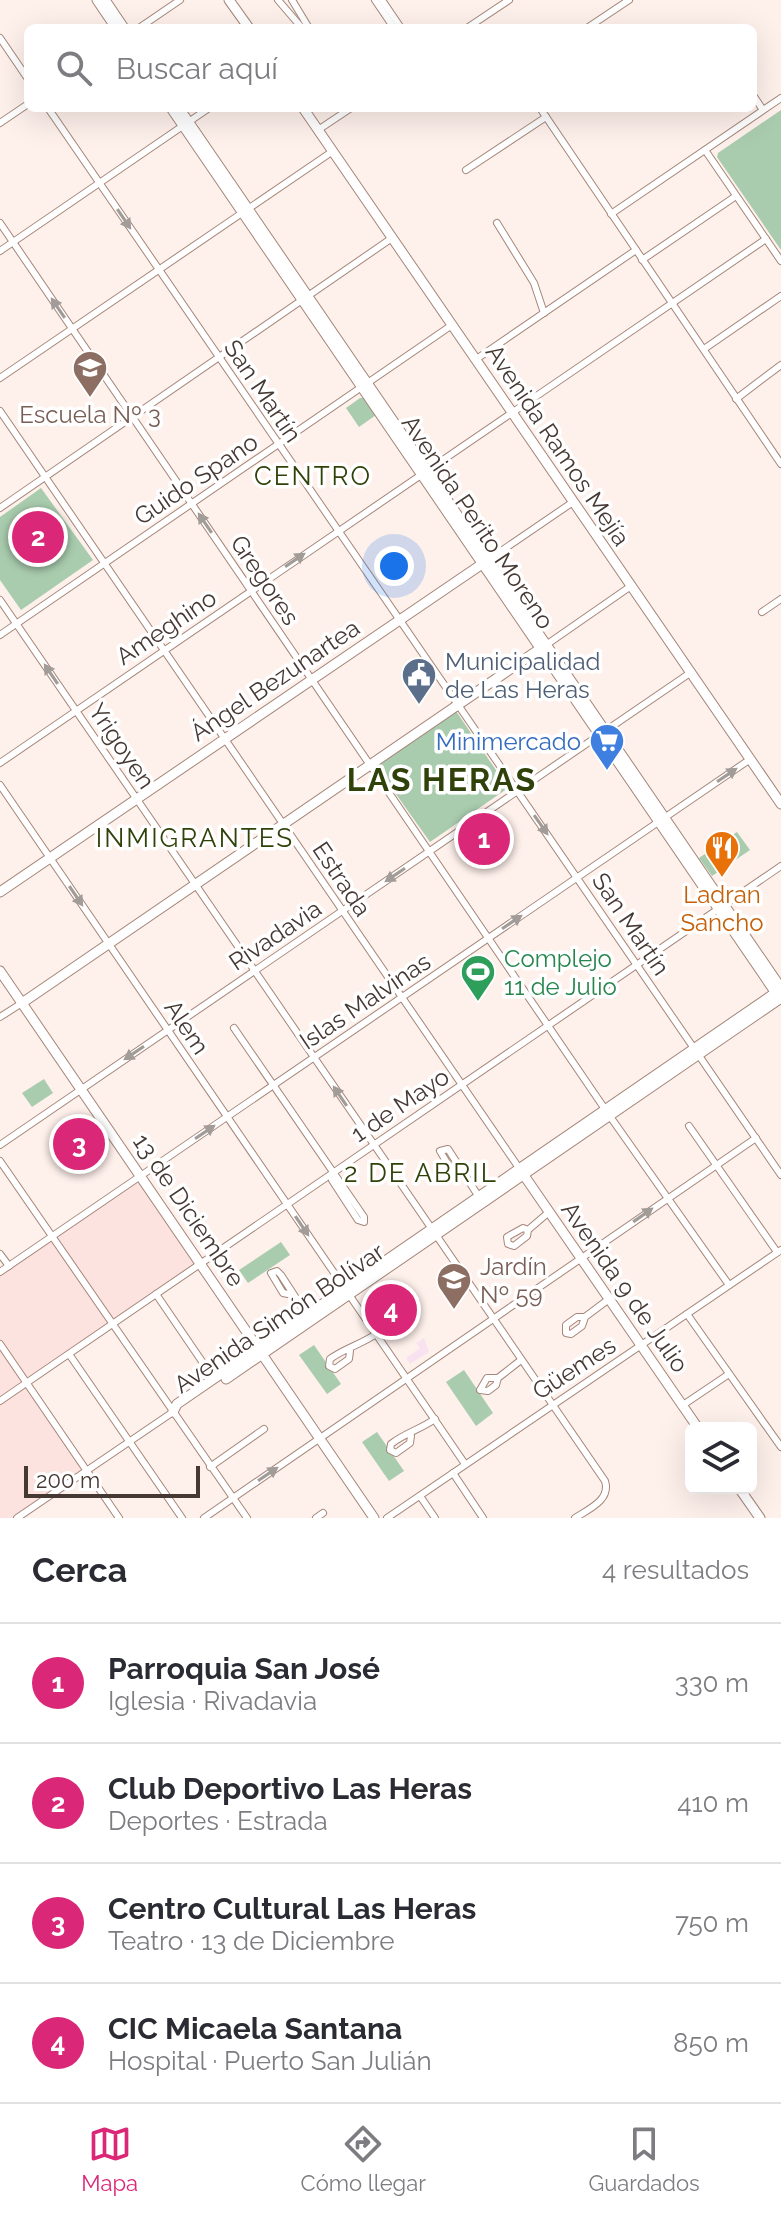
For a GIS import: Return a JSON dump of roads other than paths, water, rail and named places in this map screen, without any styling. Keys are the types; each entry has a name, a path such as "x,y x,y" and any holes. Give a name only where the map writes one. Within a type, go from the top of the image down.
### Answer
{"street":[{"path":"97,0 113,24"},
{"path":"105,0 121,24"},
{"path":"145,24 180,0"},
{"path":"229,0 246,24"},
{"path":"278,0 299,24"},
{"path":"292,0 307,24"},
{"path":"375,0 391,24"},
{"path":"382,0 398,24"},
{"path":"490,0 496,9"},
{"path":"473,24 509,0"},
{"path":"592,24 620,2 629,0"},
{"path":"480,19 483,24"},
{"path":"0,38 24,73"},
{"path":"611,214 781,98"},
{"path":"757,101 763,110"},
{"path":"0,123 24,107"},
{"name":"San Martín","path":"51,112 781,1175"},
{"name":"Avenida Perito Moreno","path":"175,112 186,124 485,562 547,644 602,733 780,993"},
{"name":"Avenida Perito Moreno","path":"181,112 186,124"},
{"path":"0,251 203,112"},
{"name":"Avenida Ramos Mejía","path":"306,112 781,804"},
{"path":"318,130 345,112"},
{"path":"543,112 781,464"},
{"path":"466,170 546,117"},
{"path":"705,150 781,261"},
{"path":"0,378 333,151"},
{"path":"642,260 736,196"},
{"name":"Gregores","path":"0,223 607,1113 729,1285"},
{"path":"497,223 534,283 544,313"},
{"path":"0,508 392,238"},
{"name":"Ameghino","path":"0,763 766,239"},
{"path":"475,360 636,250"},
{"path":"704,349 781,296"},
{"name":"Guido Spano","path":"0,635 452,325"},
{"path":"736,399 781,365"},
{"name":"Estrada","path":"0,411 521,1172"},
{"name":"Ángel Bezunartea","path":"0,892 573,502"},
{"path":"0,1017 631,586"},
{"path":"762,612 781,599"},
{"name":"Yrigoyen","path":"0,600 605,1481 607,1492 603,1499 575,1518"},
{"name":"Rivadavia","path":"0,1145 690,673"},
{"name":"Islas Malvinas","path":"0,1272 749,760"},
{"name":"Alem","path":"0,785 465,1464"},
{"name":"1 de Mayo","path":"0,1401 781,866"},
{"name":"13 de Diciembre","path":"0,971 374,1518"},
{"name":"Avenida Simón Bolívar","path":"173,1412 780,993"},
{"path":"234,1028 364,1217 362,1223 332,1180 332,1174"},
{"path":"689,1126 779,1251"},
{"path":"204,1518 756,1138"},
{"path":"0,1161 247,1518"},
{"name":"Avenida Simón Bolívar","path":"434,1232 479,1197 521,1172"},
{"name":"Avenida 9 de Julio","path":"521,1172 694,1422"},
{"path":"463,1173 479,1197"},
{"path":"528,1230 549,1212"},
{"name":"Güemes","path":"387,1518 779,1251"},
{"path":"0,1254 9,1266"},
{"name":"Avenida Simón Bolívar","path":"173,1412 177,1404 261,1351 307,1315 347,1292"},
{"path":"156,1294 214,1379"},
{"path":"293,1295 307,1315"},
{"path":"585,1317 609,1299"},
{"path":"687,1314 781,1447"},
{"path":"350,1351 376,1334"},
{"path":"0,1344 119,1518"},
{"path":"69,1354 182,1518"},
{"path":"498,1378 521,1360"},
{"path":"683,1405 729,1374"},
{"path":"17,1518 173,1412"},
{"path":"411,1436 435,1419"},
{"path":"210,1467 264,1429"},
{"path":"453,1473 483,1518"},
{"path":"743,1494 760,1518"},
{"path":"420,1496 435,1518"}],"place":[{"name":"Escuela Nº 3","path":"90,399"},
{"name":"Club Deportivo Las Heras","path":"38,537"},
{"name":"Municipalidad de Las Heras","path":"419,706"},
{"name":"Minimercado","path":"607,772"},
{"name":"Parroquia San José","path":"484,839"},
{"name":"Ladran Sancho","path":"722,879"},
{"name":"Complejo 11 de Julio","path":"478,1003"},
{"name":"Centro Cultural Las Heras","path":"79,1144"},
{"name":"CIC Micaela Santana","path":"391,1310"},
{"name":"Jardín Nº 59","path":"454,1311"}],"district":[{"name":"CENTRO","path":"313,476"},
{"name":"LAS HERAS","path":"442,779"},
{"name":"INMIGRANTES","path":"195,838"},
{"name":"2 DE ABRIL","path":"421,1173"}]}
